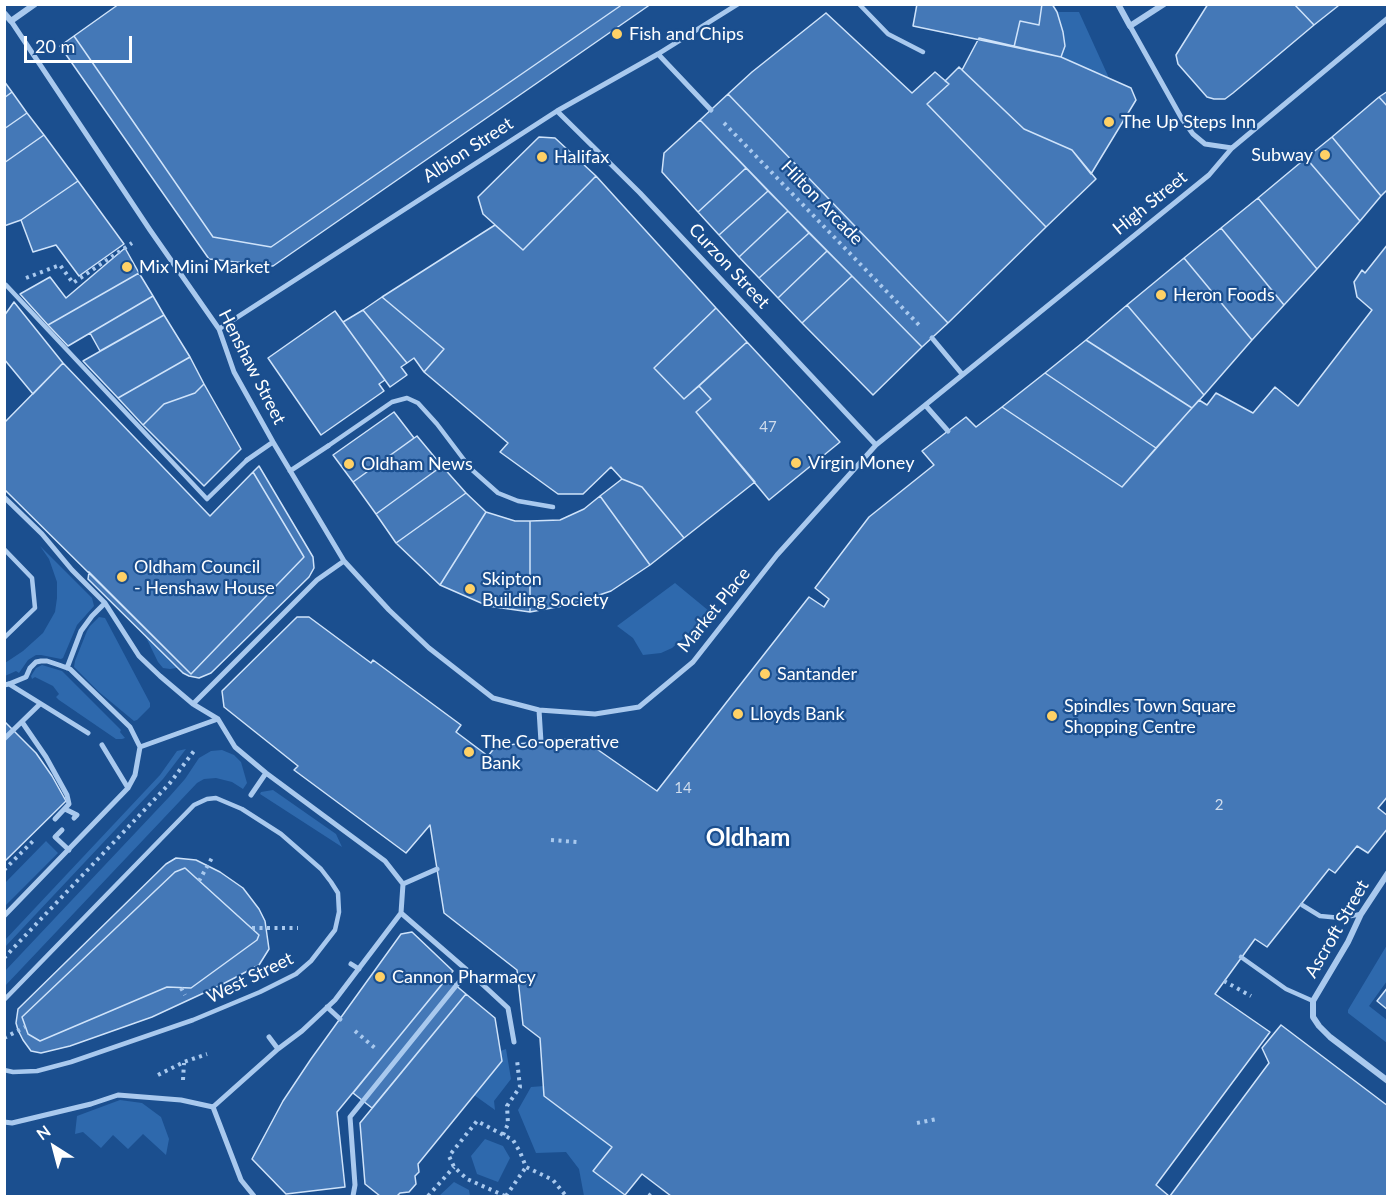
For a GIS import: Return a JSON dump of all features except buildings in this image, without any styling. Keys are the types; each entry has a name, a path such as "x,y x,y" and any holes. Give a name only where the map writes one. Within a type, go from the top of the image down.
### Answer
{"street":[{"path":"11,21 35,4"},
{"name":"Albion Street","path":"219,329 557,111 658,54 738,4"},
{"path":"1118,4 1182,119 1193,134 1205,144 1232,148"},
{"path":"1130,26 1164,4"},
{"name":"Henshaw Street","path":"4,13 219,329 231,365 273,442 344,561"},
{"name":"High Street","path":"926,406 962,374 1209,175 1232,148 1388,18"},
{"path":"658,54 711,110"},
{"name":"Curzon Street","path":"557,111 640,194 876,445"},
{"path":"932,338 962,374"},
{"path":"926,406 948,431"},
{"name":"Market Place","path":"344,561 389,610 429,648 493,698 539,710 595,714 639,707 693,663 777,555 876,445 926,406"},
{"path":"247,460 273,442"},
{"path":"290,471 328,446"},
{"path":"4,497 42,534 72,570 105,603 139,656 193,704 218,719 235,747 266,773 385,861 403,884 401,913 335,1000 302,1032 278,1049 213,1107"},
{"path":"193,704 317,580 344,561"},
{"path":"67,668 81,631 105,603"},
{"path":"4,916 128,789 135,775 140,747 130,727 67,668 47,661 36,662 26,677 7,685"},
{"path":"7,685 88,733"},
{"path":"4,739 40,704"},
{"path":"539,710 541,742"},
{"path":"140,747 218,719"},
{"path":"22,722 46,757 67,795 69,804 55,819"},
{"path":"102,745 128,789"},
{"path":"251,795 266,773"},
{"path":"65,809 77,815 74,818"},
{"path":"62,830 55,837 69,850"},
{"path":"403,884 437,869"},
{"name":"Ascroft Street","path":"1313,1001 1348,942 1361,914 1388,873"},
{"path":"401,913 508,1008 514,1042"},
{"path":"351,964 359,969"},
{"path":"352,1197 355,1185 350,1117 468,971"},
{"path":"1313,1001 1313,1017 1319,1026 1388,1081"},
{"path":"327,1007 340,1019"},
{"path":"269,1037 278,1049"},
{"path":"4,1122 12,1123 91,1104 118,1095 181,1100 213,1107"},
{"path":"213,1107 241,1180 254,1197"}],"lane":[{"path":"859,4 888,34 923,52"},
{"path":"6,285 207,499 247,460"},
{"path":"328,446 392,402 407,398 417,403 437,424 471,469 498,493 518,501 553,507"},
{"path":"4,549 32,578 35,608 4,638"},
{"name":"West Street","path":"4,1000 194,806 207,799 216,798 242,808 281,834 321,869 338,894 339,912 335,930 311,961 296,974 194,1020 71,1062 37,1071 4,1070"},
{"path":"1302,905 1320,916 1341,918 1361,914"},
{"path":"1241,957 1286,988 1313,1001"}],"path":[{"name":"Hilton Arcade","path":"711,110 932,338"},
{"path":"6,285 60,265 73,283 150,230"},
{"path":"4,958 178,774 218,719"},
{"path":"4,870 55,819"},
{"path":"551,840 577,842"},
{"path":"199,880 213,856"},
{"path":"252,928 298,928"},
{"path":"1224,981 1251,996"},
{"path":"182,987 185,995"},
{"path":"340,1019 393,1063"},
{"path":"4,1038 25,1027"},
{"path":"503,1135 508,1124 507,1106 520,1087 514,1042"},
{"path":"184,1062 207,1054"},
{"path":"917,1123 937,1119"},
{"path":"526,1167 506,1197 467,1179 454,1167 449,1156 477,1121 513,1140 526,1167 554,1180 566,1197"},
{"path":"428,1197 454,1167"}],"shaded area":[{"path":"1057,12 1079,12 1109,78 1061,57 1065,46"},
{"path":"40,546 92,598 94,606 77,625 63,658 36,655 28,660 19,673 16,671 5,676 5,663 43,633 55,612 57,582 49,559"},
{"path":"675,583 709,611 672,648 661,653 643,655 633,638 617,626"},
{"path":"99,617 105,618 150,703 150,707 137,720 134,721 99,692 74,667 87,631"},
{"path":"139,623 189,666 163,668"},
{"path":"42,665 62,671 121,730 125,738 116,739 59,700 56,697 59,694 53,686 35,677 32,679 31,676 36,668"},
{"path":"186,749 163,779 5,947 5,940 160,775 177,751"},
{"path":"222,750 234,755 241,762 247,783 243,789 232,782 216,778 204,779 197,783 5,986 5,971 170,796 199,758 211,751"},
{"path":"273,790 336,834 342,847 260,794"},
{"path":"46,841 58,853 5,906 5,883"},
{"path":"1387,945 1387,981 1369,1006 1387,1020 1387,1043 1348,1013 1348,1010"},
{"path":"506,1049 511,1079 494,1101 495,1110 474,1095 502,1061 500,1051"},
{"path":"544,1086 544,1096 612,1147 593,1171 625,1195 584,1196 579,1169 566,1152 536,1153 518,1110 531,1087"},
{"path":"120,1100 142,1103 161,1117 169,1139 166,1155 143,1134 128,1149 113,1135 101,1148 83,1132 75,1134 77,1116"},
{"path":"485,1139 503,1146 510,1158 498,1182 477,1174 471,1156"},
{"path":"454,1182 469,1190 470,1196 439,1196"}],"place":[{"name":"Fish and Chips","path":"617,34"},
{"name":"The Up Steps Inn","path":"1109,122"},
{"name":"Subway","path":"1325,155"},
{"name":"Halifax","path":"542,157"},
{"name":"Mix Mini Market","path":"127,267"},
{"name":"Heron Foods","path":"1161,295"},
{"name":"Virgin Money","path":"796,463"},
{"name":"Oldham News","path":"349,464"},
{"name":"Oldham Council - Henshaw House","path":"122,577"},
{"name":"Skipton Building Society","path":"470,589"},
{"name":"Santander","path":"765,674"},
{"name":"Lloyds Bank","path":"738,714"},
{"name":"Spindles Town Square Shopping Centre","path":"1052,716"},
{"name":"The Co-operative Bank","path":"469,752"},
{"name":"Cannon Pharmacy","path":"380,977"}],"district":[{"name":"Oldham","path":"748,838"}]}
